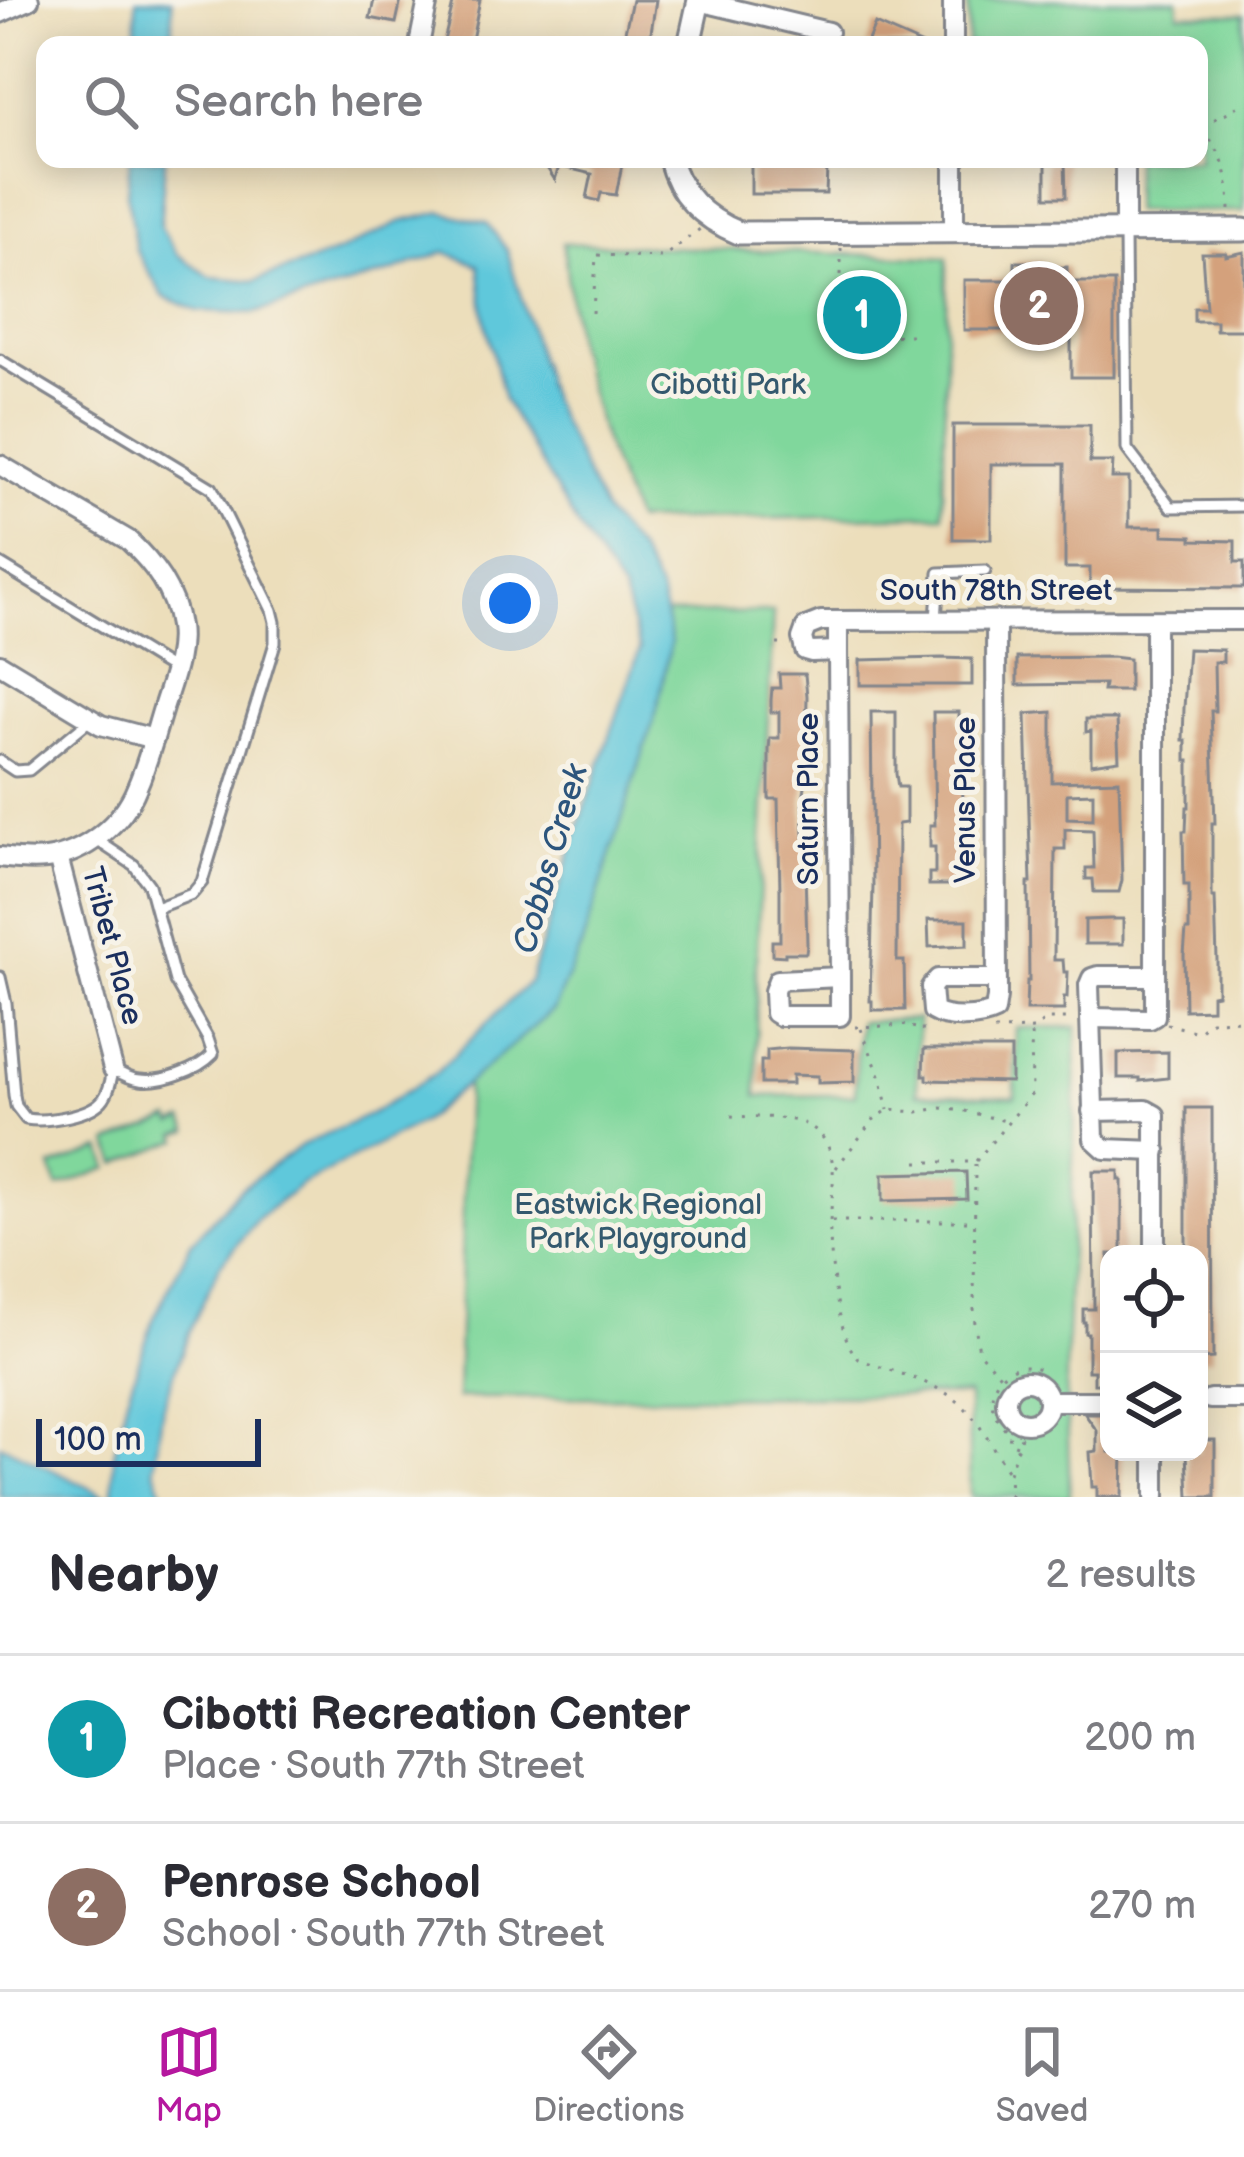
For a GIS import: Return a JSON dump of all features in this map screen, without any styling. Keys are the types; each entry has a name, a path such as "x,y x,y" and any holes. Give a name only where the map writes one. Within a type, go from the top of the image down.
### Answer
{"street":[{"path":"0,13 29,0"},
{"path":"421,36 428,0"},
{"path":"691,36 699,0 828,32"},
{"path":"953,0 953,36"},
{"path":"673,168 678,184 695,206 740,233 1238,230"},
{"path":"954,168 954,232"},
{"path":"1125,168 1125,230"},
{"name":"Tribet Place","path":"0,465 128,541 161,577 174,605 181,638 154,739 125,810 95,839 58,857 113,1069"},
{"name":"South 78th Street","path":"838,651 805,650 802,638 812,623 838,621 1244,620"},
{"name":"Saturn Place","path":"838,621 840,976 840,1016 775,1013 773,992 778,980 840,976"},
{"path":"1090,1018 1155,1016 1155,621"},
{"name":"Venus Place","path":"996,622 997,979"},
{"path":"0,664 101,725 154,739"},
{"path":"0,857 58,857"},
{"path":"1155,976 1093,978 1089,985 1092,1131 1105,1149 1156,1151"},
{"path":"1092,1111 1151,1111 1156,1121 1155,1245"},
{"path":"1006,1382 1034,1382 1046,1391 1049,1402 1046,1414 1025,1424 1007,1410 1006,1382"},
{"path":"1208,1400 1244,1399"},
{"path":"1049,1402 1100,1401"},
{"path":"1155,1461 1155,1497"}],"lane":[{"path":"1125,230 1127,449 1171,507 1244,506"},
{"path":"0,360 212,488 272,610 275,644 202,882 192,895 156,908"},
{"path":"0,564 174,670"},
{"path":"936,621 939,573 986,571"},
{"path":"0,761 15,771 29,770 91,719"},
{"path":"0,977 16,1106 26,1119 51,1120 97,1106 113,1069 137,1080 154,1080 196,1066 212,1054 175,981 142,872 95,839"}],"path":[{"path":"1208,123 1244,104"},
{"path":"1208,137 1224,160 1238,230"},
{"path":"593,314 596,255 663,257 712,220"},
{"path":"842,232 841,337 912,335"},
{"path":"1155,1016 1168,1025 1198,1032 1210,1021 1244,1020"},
{"path":"861,1027 888,1110"},
{"path":"1006,1382 979,1352 974,1316 975,1162 1032,1094 1031,1030"},
{"path":"834,1171 873,1120 888,1110 957,1109 1009,1122"},
{"path":"731,1116 794,1121 814,1129 834,1171 830,1238 850,1352 946,1393 978,1425 1009,1473"},
{"path":"917,1162 975,1162"},
{"path":"830,1221 975,1221"},
{"path":"1017,1445 1009,1442 1010,1433 995,1419 991,1404 996,1384 1006,1382 1014,1368 1027,1365 1045,1372"},
{"path":"1010,1497 1009,1473 1025,1424"}],"green space":[{"path":"968,0 1178,0 1179,14 1244,14 1244,211 1133,211 1134,168 1208,168 1208,36 968,36"},
{"name":"Cibotti Park","path":"563,243 947,258 943,515 635,521 605,444 576,346"},
{"name":"Eastwick Regional Park Playground","path":"773,612 756,969 757,1096 855,1095 859,1022 918,1019 917,1093 1015,1097 1016,1028 1077,1027 1066,1377 1070,1497 970,1497 968,1395 457,1398 467,1073 561,987 665,614"},
{"path":"171,1119 173,1124 184,1120 189,1131 177,1135 179,1140 117,1164 109,1143"},
{"path":"102,1149 109,1168 58,1187 51,1167"}],"water":[{"path":"136,0 172,0 172,36 136,36"},
{"path":"129,168 164,168 160,226 177,254 210,277 255,281 336,253 400,222 442,212 487,223 507,250 551,401 605,514 638,551 660,592 671,642 657,709 582,944 553,1010 423,1121 301,1185 259,1217 220,1265 163,1405 154,1467 164,1497 113,1497 114,1455 127,1397 153,1320 191,1243 239,1190 302,1145 369,1115 436,1073 530,981 640,649 623,593 504,400 485,320 479,265 445,252 255,313 198,311 163,296 136,250 127,194"},
{"path":"0,1444 108,1497 3,1497"}],"building":[{"path":"374,0 401,0 396,23 370,18"},
{"path":"454,0 480,0 473,36 445,36"},
{"path":"632,0 656,0 650,36 624,36"},
{"path":"875,24 902,36 870,36"},
{"path":"567,168 621,168 616,195 601,193 599,201 587,198 592,174"},
{"path":"751,168 827,168 826,194 751,194"},
{"path":"1046,168 1065,168 1066,197 1046,197"},
{"path":"1244,252 1244,330 1216,330 1216,321 1194,321 1194,308 1206,308 1202,253"},
{"path":"1015,262 1067,267 1067,282 1114,282 1114,377 1071,377 1071,330 964,330 964,280 1015,280"},
{"path":"843,297 881,298 881,334 842,333"},
{"path":"953,425 1090,425 1090,462 1113,462 1112,478 1129,478 1129,527 1163,527 1163,535 1192,536 1192,540 1235,541 1235,562 1244,562 1244,588 1090,587 1090,568 1065,568 1065,464 991,464 991,539 953,539"},
{"path":"1188,649 1223,650 1223,662 1214,662 1215,711 1211,711 1217,994 1212,995 1212,1009 1185,1010 1189,885 1184,885 1183,831 1189,807 1189,761 1183,740"},
{"path":"1017,658 1129,659 1129,691 1103,691 1104,684 1017,685"},
{"path":"972,659 972,685 860,685 860,660"},
{"path":"779,674 805,674 807,696 803,799 807,944 806,953 785,956 772,955 772,941 780,941 780,891 778,799 769,799 769,749 770,738 779,738 779,712 771,712 771,700 772,688 780,688"},
{"path":"871,712 896,712 896,774 898,787 906,787 906,823 898,824 897,961 904,961 905,1010 872,1010 870,1001"},
{"path":"933,712 959,712 961,722 961,885 929,885 929,873 935,873 935,847 930,847 930,825 935,825"},
{"path":"1052,712 1052,782 1119,780 1119,892 1094,892 1093,879 1086,879 1086,868 1094,868 1093,830 1065,829 1065,849 1055,849 1054,960 1063,960 1064,972 1068,972 1064,1010 1026,1010 1031,883 1026,714","holes":["1093,793 1093,819 1067,818 1067,794"]},
{"path":"1086,719 1117,719 1119,760 1091,764 1091,731 1086,732"},
{"path":"1123,919 1123,944 1085,944 1085,920"},
{"path":"928,920 967,920 967,945 929,947"},
{"path":"924,1049 1011,1049 1011,1082 927,1080"},
{"path":"767,1050 854,1050 854,1082 818,1083 818,1076 792,1075 792,1084 761,1084 761,1061 767,1061"},
{"path":"1168,1052 1168,1078 1118,1078 1118,1053"},
{"path":"1186,1108 1212,1108 1213,1358 1208,1358 1208,1245 1186,1245"},
{"path":"1093,1171 1119,1171 1122,1245 1100,1245 1100,1384 1094,1384 1094,1371 1088,1371 1088,1333 1083,1322 1083,1309 1094,1309"},
{"path":"966,1172 967,1199 883,1201 883,1174"},
{"path":"1085,1414 1100,1414 1100,1461 1123,1461 1122,1497 1097,1497 1097,1487 1092,1487 1090,1452 1097,1451 1097,1431"},
{"path":"1208,1440 1215,1440 1215,1497 1189,1497 1187,1461 1208,1461"}],"place":[{"name":"Penrose School","path":"1039,306"},
{"name":"Cibotti Recreation Center","path":"862,315"}],"water label":[{"name":"Cobbs Creek","path":"551,859"}]}
